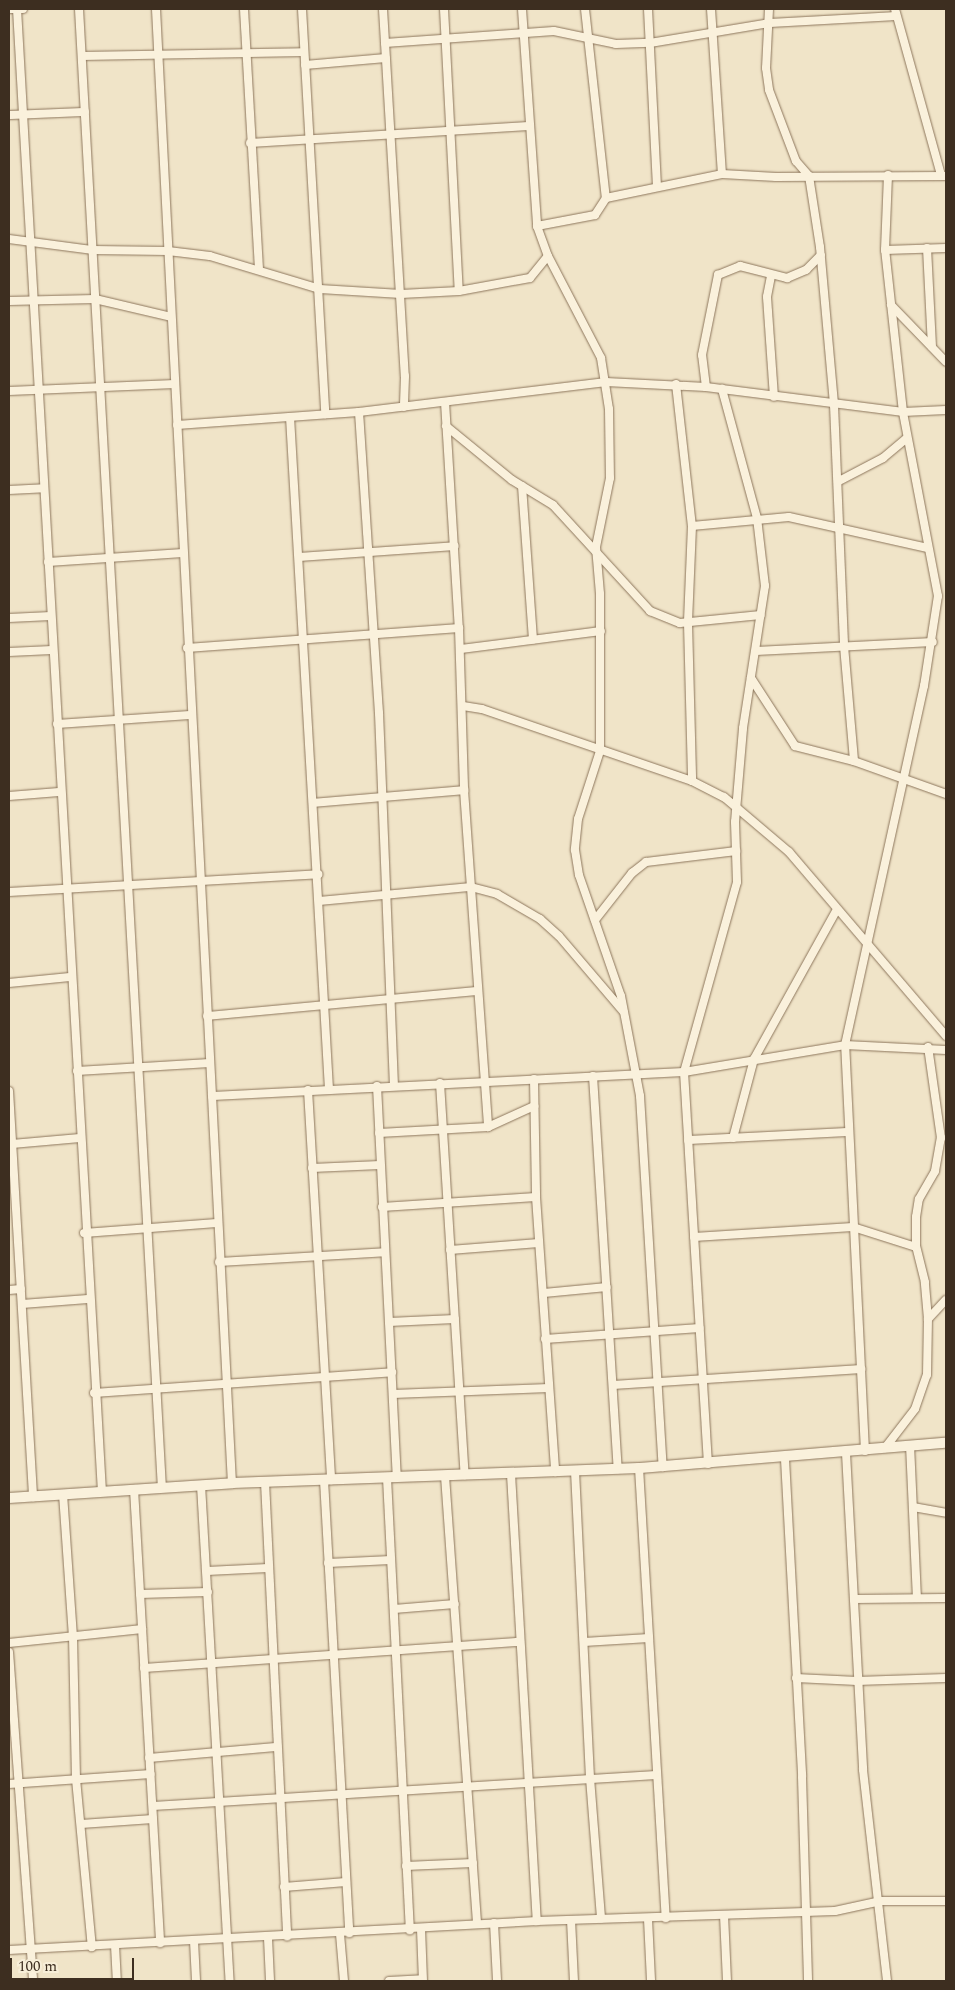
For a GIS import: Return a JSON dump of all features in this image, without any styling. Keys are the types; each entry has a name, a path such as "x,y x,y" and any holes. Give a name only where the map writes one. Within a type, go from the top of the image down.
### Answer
{"street":[{"path":"9,9 23,9"},
{"path":"17,9 59,792 77,1071 84,1232 102,1491"},
{"path":"79,9 100,386 112,558 155,1390 162,1487"},
{"path":"156,9 190,715 212,1096 225,1384 232,1483"},
{"path":"244,9 248,53 250,143 259,268"},
{"path":"302,9 320,289 325,414"},
{"path":"383,9 401,294 404,407"},
{"path":"444,9 459,291"},
{"path":"522,9 528,126 537,226 548,256 596,348 606,382 612,456 596,547 601,631 600,751 575,835 576,861 624,1013 637,1074 664,1466"},
{"path":"537,226 595,214 606,198 599,114 587,36 585,9"},
{"path":"648,9 657,184"},
{"path":"711,9 722,174"},
{"path":"769,9 770,23 766,68 769,90 796,161 809,176 821,255 839,481 844,646 854,762"},
{"path":"833,9 834,19"},
{"path":"385,43 446,40 524,32 570,31 616,44 650,43 770,23 834,19 895,12 944,176 722,174 657,184 606,198"},
{"path":"82,56 304,52"},
{"path":"305,65 386,58"},
{"path":"9,115 85,112"},
{"path":"250,143 528,126"},
{"path":"865,1450 845,1045 869,947 933,642 942,588 928,548 903,412 885,250 888,175"},
{"path":"9,239 92,250 168,251 210,256 259,268 320,289 401,294 459,291 530,278 548,256"},
{"path":"927,248 932,347"},
{"path":"885,250 946,248"},
{"path":"706,387 702,355 718,275 740,266 770,276 798,274 821,255"},
{"path":"770,276 767,297 774,397"},
{"path":"9,301 95,299 171,317"},
{"path":"891,306 946,362"},
{"path":"177,425 358,412 606,382 706,387 834,406 903,412 946,410"},
{"path":"9,391 175,384"},
{"path":"676,384 692,526 688,623 692,781"},
{"path":"708,1464 684,1072 734,898 736,806 751,678 762,615 765,568 757,518 722,389"},
{"path":"445,402 460,628 464,790 488,1127"},
{"path":"358,412 370,551 394,1085"},
{"path":"290,417 329,1088"},
{"path":"446,426 522,486 553,505 596,547 650,611 672,621 688,623 762,615"},
{"path":"839,481 883,458 907,438"},
{"path":"522,486 534,640"},
{"path":"9,490 44,488"},
{"path":"692,526 757,518 789,517 928,548"},
{"path":"299,557 455,546"},
{"path":"48,562 183,553"},
{"path":"9,618 51,616"},
{"path":"187,648 460,628"},
{"path":"460,649 601,631"},
{"path":"756,651 933,642"},
{"path":"9,652 52,650"},
{"path":"751,678 795,746 854,762 946,794"},
{"path":"463,706 482,709 692,781 736,806 789,852 946,1036"},
{"path":"56,724 190,715"},
{"path":"313,803 464,790"},
{"path":"9,796 59,792"},
{"path":"595,920 632,873 646,862 736,851"},
{"path":"9,892 66,887 199,883 318,874"},
{"path":"319,901 471,887 497,894 540,919 624,1013"},
{"path":"733,1138 754,1059 837,909"},
{"path":"9,983 70,977"},
{"path":"207,1016 478,991"},
{"path":"212,1096 486,1079 534,1079 684,1072 845,1045 928,1047 946,1050"},
{"path":"885,1448 915,1409 924,1387 928,1319 925,1282 916,1247 917,1206 934,1170 941,1138 928,1047"},
{"path":"77,1071 210,1063"},
{"path":"594,1076 618,1469"},
{"path":"534,1079 536,1198 555,1472"},
{"path":"440,1082 458,1390 465,1475"},
{"path":"377,1086 393,1394 391,1560 410,1930"},
{"path":"9,1090 12,1144 12,1218 21,1289 32,1497"},
{"path":"308,1090 315,1255 323,1378 332,1654 349,1933"},
{"path":"378,1133 488,1127 534,1106"},
{"path":"688,1140 848,1132"},
{"path":"12,1144 80,1138"},
{"path":"312,1168 380,1165"},
{"path":"382,1207 536,1198"},
{"path":"84,1232 217,1223"},
{"path":"694,1237 853,1226 916,1247"},
{"path":"450,1250 539,1243"},
{"path":"219,1262 385,1252"},
{"path":"544,1293 607,1287"},
{"path":"9,1290 21,1289"},
{"path":"22,1304 88,1299"},
{"path":"928,1319 946,1300"},
{"path":"389,1322 455,1319"},
{"path":"546,1339 700,1328"},
{"path":"613,1385 704,1381 861,1369"},
{"path":"94,1393 392,1372"},
{"path":"393,1394 549,1388"},
{"path":"9,1498 232,1483 511,1474 708,1464 785,1459 946,1443"},
{"path":"910,1446 917,1598"},
{"path":"846,1453 855,1599 857,1681 866,1790 881,1902 887,1981"},
{"path":"785,1459 807,1912 808,1981"},
{"path":"639,1468 666,1918"},
{"path":"575,1471 590,1778 601,1919"},
{"path":"511,1474 537,1921"},
{"path":"445,1476 477,1924"},
{"path":"265,1482 271,1660 288,1936"},
{"path":"200,1485 207,1571 218,1801 230,1981"},
{"path":"134,1489 160,1943"},
{"path":"63,1494 73,1636 76,1779 92,1947"},
{"path":"913,1508 946,1513"},
{"path":"328,1563 391,1560"},
{"path":"207,1571 268,1568"},
{"path":"140,1594 208,1592"},
{"path":"855,1599 946,1598"},
{"path":"394,1609 455,1604"},
{"path":"9,1643 142,1629"},
{"path":"584,1642 649,1638"},
{"path":"144,1668 271,1660 396,1648 520,1642"},
{"path":"9,1652 13,1784 33,1981"},
{"path":"796,1678 857,1681 946,1678"},
{"path":"149,1758 276,1747"},
{"path":"13,1784 151,1774"},
{"path":"152,1806 656,1775"},
{"path":"80,1824 153,1820"},
{"path":"406,1866 473,1863"},
{"path":"284,1887 346,1882"},
{"path":"9,1950 340,1934 494,1923 807,1912 881,1902 946,1901"},
{"path":"724,1916 727,1981"},
{"path":"648,1919 651,1981"},
{"path":"571,1920 574,1981"},
{"path":"494,1923 497,1981"},
{"path":"389,1981 422,1980 421,1929"},
{"path":"340,1934 344,1981"},
{"path":"268,1938 270,1981"},
{"path":"194,1941 196,1981"},
{"path":"115,1945 117,1981"}]}
